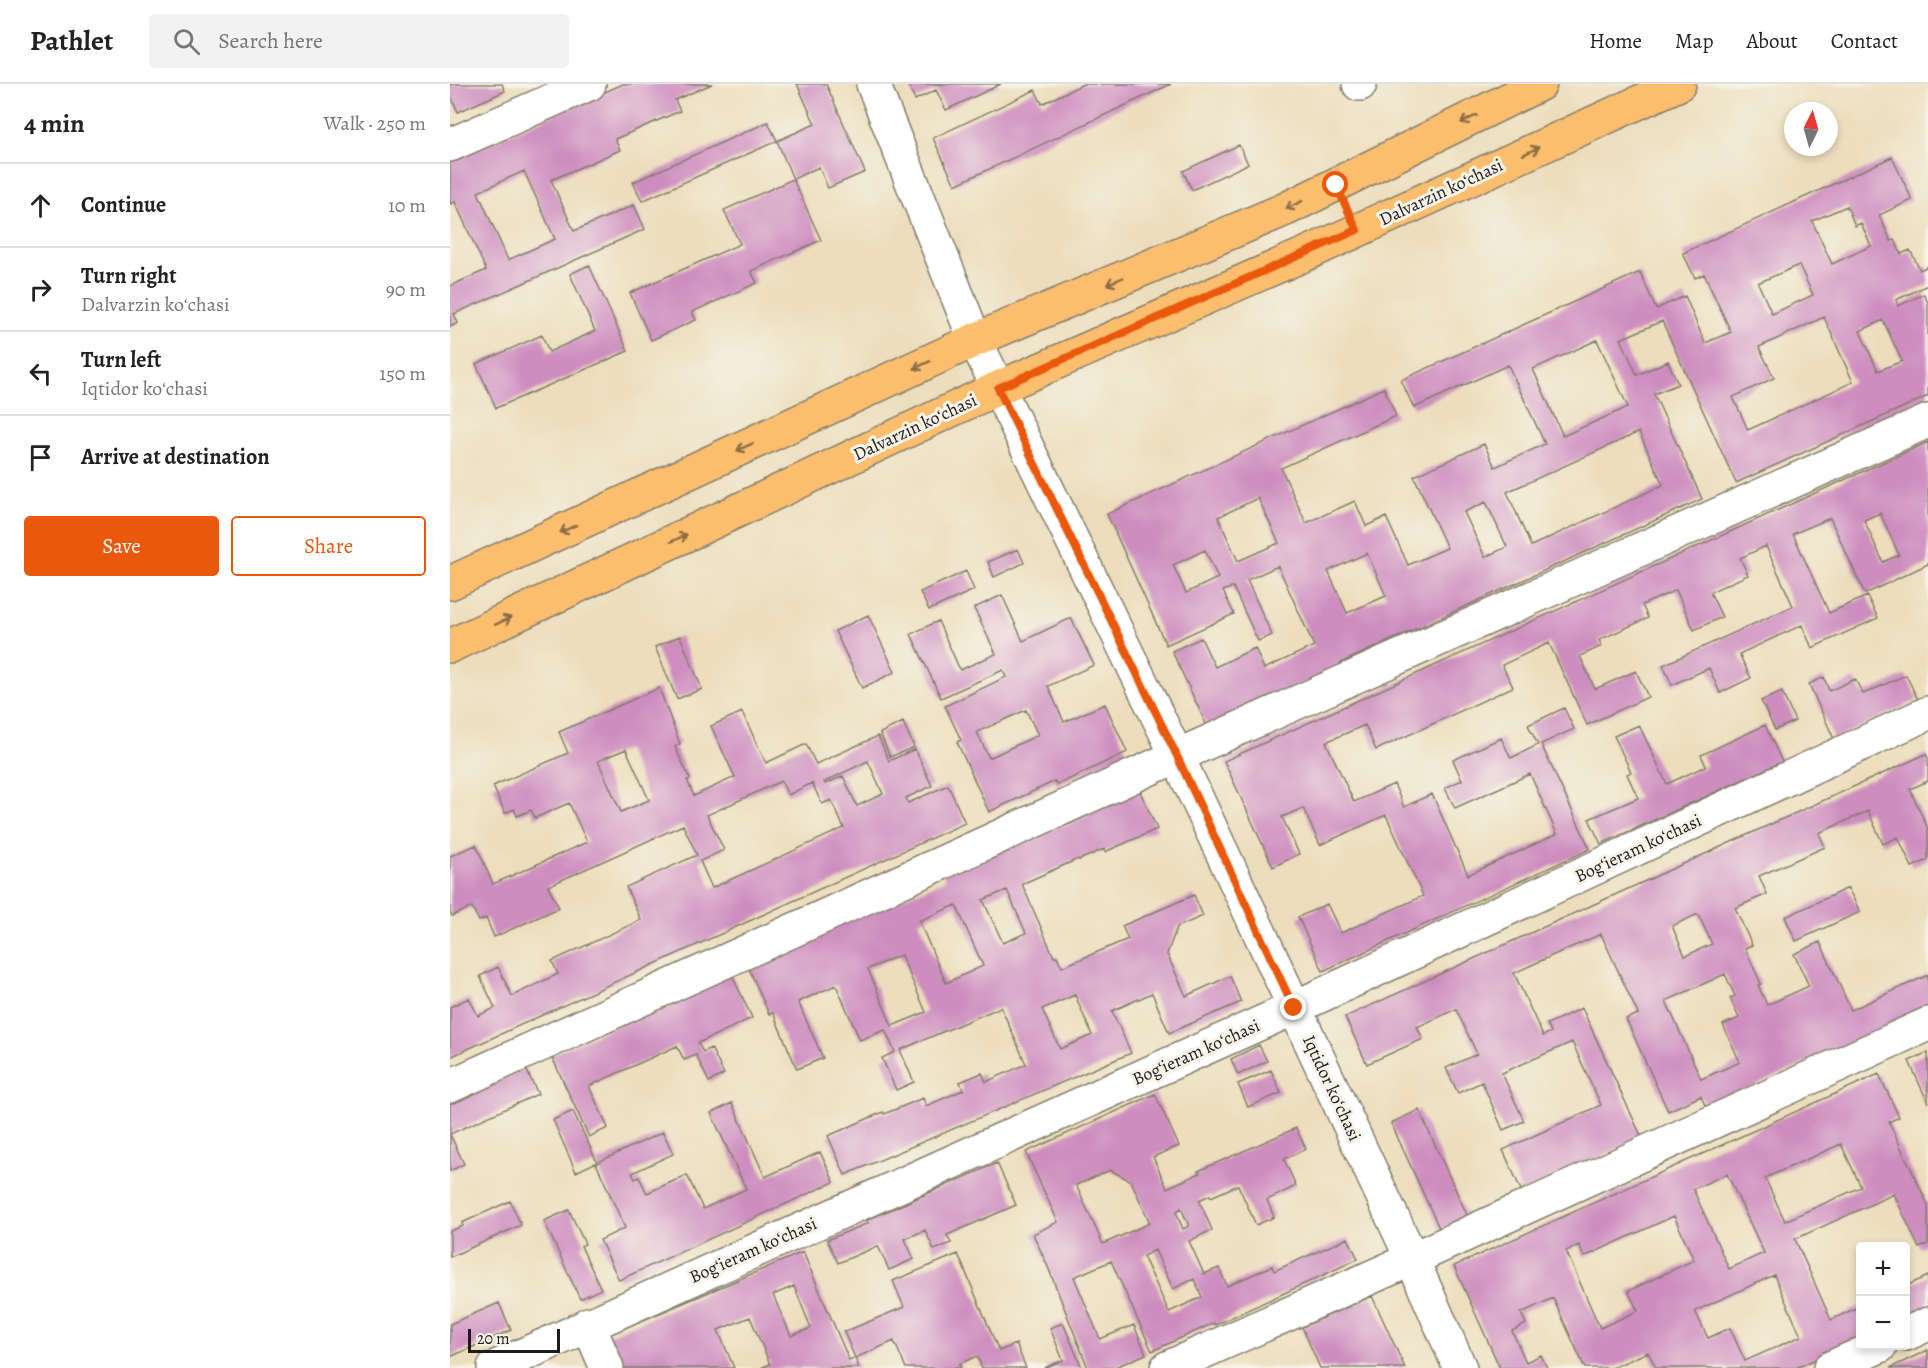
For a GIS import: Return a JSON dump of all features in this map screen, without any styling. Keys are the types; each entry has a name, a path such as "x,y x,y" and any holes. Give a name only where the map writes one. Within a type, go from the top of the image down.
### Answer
{"main road":[{"path":"450,583 975,340 1286,209 1540,84"},
{"name":"Dalvarzin koʻchasi","path":"450,645 998,388 1357,230 1679,84"},
{"path":"1336,185 1357,230"}],"street":[{"path":"450,145 589,84"},
{"name":"Iqtidor koʻchasi","path":"873,84 975,340 1177,756 1412,1259 1460,1368"},
{"path":"450,1086 1177,756 1928,421"},
{"name":"Bogʻieram koʻchasi","path":"494,1368 1294,1008 1928,713"},
{"path":"1167,1368 1928,1024"},
{"path":"588,1324 607,1368"},
{"path":"1910,1332 1928,1324"},
{"path":"1830,1368 1871,1350"}],"building":[{"path":"450,84 502,84 505,91 458,112 450,94"},
{"path":"623,84 712,84 675,100 680,111 615,139 620,150 551,180 574,231 634,205 645,229 454,314 458,323 450,327 450,286 486,270 455,202 450,204 450,160","holes":["524,171 555,239 508,260 478,192"]},
{"path":"797,84 826,84 865,172 828,188 819,167 793,179 777,141 815,124"},
{"path":"908,84 1001,84 946,110 936,90 915,100"},
{"path":"1083,84 1171,84 955,185 933,138 1035,90 1042,104"},
{"path":"768,122 777,141 642,201 633,182"},
{"path":"1239,145 1248,164 1192,190 1183,171"},
{"path":"1892,157 1912,200 1879,215 1891,241 1895,240 1901,254 1910,250 1920,270 1928,266 1928,285 1896,300 1898,306 1924,294 1928,303 1928,396 1736,483 1662,321 1621,339 1637,375 1668,361 1678,384 1654,394 1702,499 1340,663 1342,667 1208,728 1172,651 1201,638 1215,667 1255,648 1264,669 1314,646 1278,566 1247,580 1272,635 1258,641 1233,587 1223,591 1234,614 1166,645 1107,514 1384,388 1396,416 1281,468 1306,523 1355,501 1366,526 1386,517 1408,565 1447,548 1414,476 1484,444 1495,467 1545,444 1508,365 1414,408 1401,380 1640,272 1656,309 1685,296 1705,343 1731,332 1704,274 1695,278 1683,253","holes":["1847,206 1855,226 1861,223 1871,246 1832,264 1812,221","1799,265 1813,295 1772,314 1758,283","1824,317 1853,382 1748,430 1733,397 1774,378 1759,347","1883,320 1902,361 1878,371 1860,331","1597,340 1628,407 1563,436 1533,369","1639,432 1663,485 1531,546 1507,492","1258,498 1279,543 1238,561 1218,517","1486,502 1507,547 1485,557 1464,512","1205,550 1218,578 1186,593 1173,565","1367,553 1386,596 1347,613 1328,571"]},
{"path":"793,179 821,240 751,271 757,283 692,312 696,320 651,340 630,293 740,244 724,210"},
{"path":"589,265 628,351 496,408 476,364 542,335 549,352 595,331 570,274"},
{"path":"1928,442 1928,564 1865,594 1830,518 1793,534 1829,613 1867,596 1878,618 1812,648 1802,625 1739,654 1751,678 1720,693 1709,668 1672,685 1663,665 1793,606 1766,546 1740,558 1748,575 1710,592 1722,617 1694,630 1676,590 1642,605 1648,618 1599,640 1602,646 1580,656 1595,689 1636,671 1648,697 1587,725 1549,643 1502,665 1513,687 1376,750 1365,725 1326,742 1354,802 1394,784 1404,807 1432,794 1468,875 1557,834 1530,774 1455,808 1445,788 1462,780 1453,760 1501,738 1511,758 1538,745 1528,725 1564,708 1574,729 1541,744 1590,849 1323,971 1298,917 1327,904 1341,933 1423,896 1386,815 1320,845 1303,808 1282,817 1299,854 1273,867 1224,761","holes":["1880,513 1899,555 1883,562 1864,520"]},
{"path":"1018,549 1024,563 994,577 988,562"},
{"path":"966,571 974,590 929,610 920,592"},
{"path":"1002,595 1023,641 1071,618 1094,665 1048,686 1064,722 1105,704 1127,752 1057,785 1055,781 989,812 957,742 961,740 945,706 1006,677 1003,670 941,698 911,634 938,621 960,670 996,654 974,608","holes":["1026,710 1038,735 989,758 977,732"]},
{"path":"868,615 895,672 862,688 835,631"},
{"path":"680,636 702,689 677,699 655,647"},
{"path":"1906,675 1918,700 1834,739 1809,684 1824,677 1829,691 1855,679 1863,694"},
{"path":"659,688 680,744 675,747 690,779 687,780 694,796 735,777 711,726 742,712 766,763 806,744 816,764 878,736 889,761 915,749 932,786 906,798 908,803 948,785 965,823 450,1057 450,1007 469,998 478,1016 495,1008 480,976 498,967 512,996 558,974 552,961 641,920 626,887 697,855 683,825 548,886 559,908 494,937 486,918 479,921 472,907 452,916 450,913 450,856 476,845 493,884 587,842 569,803 535,818 531,810 517,816 514,809 505,813 493,786 568,753 559,732","holes":["626,749 649,800 621,812 598,761","868,761 883,794 857,806 843,776 825,784 824,782","781,781 788,795 812,783 822,804 831,800 844,828 712,888 700,861 724,850 707,815"]},
{"path":"1782,692 1795,721 1775,730 1761,701"},
{"path":"903,722 914,747 890,757 880,733"},
{"path":"1639,725 1667,784 1706,766 1701,755 1765,725 1782,762 1601,844 1589,819 1638,798 1627,774 1631,772 1614,736"},
{"path":"1926,754 1928,758 1928,781 1910,789 1928,829 1928,860 1912,867 1898,837 1883,844 1868,811 1819,833 1825,847 1759,876 1767,894 1735,908 1752,945 1745,948 1761,984 1758,985 1767,1005 1809,986 1794,954 1820,942 1851,1010 1928,975 1928,1008 1706,1108 1701,1096 1668,1111 1626,1019 1638,1014 1601,934 1558,953 1514,973 1543,1036 1551,1032 1547,1024 1582,1008 1642,1138 1522,1192 1503,1150 1601,1105 1572,1042 1502,1073 1524,1121 1503,1130 1482,1082 1458,1093 1446,1068 1477,1054 1456,1009 1417,1027 1423,1039 1367,1064 1345,1017","holes":["1698,914 1712,944 1685,956 1672,926","1725,974 1735,996 1730,998 1739,1018 1723,1025 1740,1062 1701,1079 1666,1001"]},
{"path":"1139,789 1157,829 1105,852 1104,849 1078,859 1022,884 1054,957 1057,956 1062,967 1128,939 1122,926 1194,895 1203,916 1177,927 1167,954 1186,996 1230,976 1241,1002 1169,1033 1152,993 1112,1011 1131,1053 845,1175 828,1136 883,1112 884,1114 923,1098 926,1106 963,1090 960,1082 982,1073 986,1082 1026,1064 1001,1007 900,1050 914,1082 896,1090 882,1058 895,1052 885,1030 860,1040 836,985 798,1002 823,1058 797,1069 773,1013 769,1014 747,964 945,880 943,874 1062,824 1063,827 1089,815 1087,812","holes":["1007,890 1026,933 1003,943 983,900","956,905 983,966 946,983 919,921","901,955 926,1012 892,1026 868,969","1075,995 1092,1035 1060,1049 1042,1009"]},
{"path":"1848,888 1860,912 1796,941 1785,917"},
{"path":"731,973 752,1018 698,1043 703,1052 711,1048 724,1074 709,1082 696,1055 684,1060 677,1046 589,1086 608,1128 589,1137 551,1055"},
{"path":"1259,1045 1267,1061 1238,1075 1231,1059"},
{"path":"1928,1052 1928,1103 1909,1061"},
{"path":"525,1067 538,1094 450,1134 450,1101"},
{"path":"1271,1070 1281,1093 1248,1107 1238,1084"},
{"path":"1879,1074 1899,1117 1889,1122 1928,1205 1928,1244 1919,1248 1894,1194 1795,1239 1831,1320 1856,1308 1856,1341 1796,1368 1656,1368 1648,1352 1612,1368 1585,1368 1553,1298 1521,1313 1526,1324 1512,1331 1526,1362 1541,1355 1547,1368 1500,1368 1454,1266","holes":["1841,1144 1861,1187 1785,1221 1765,1178","1727,1174 1764,1253 1729,1269 1693,1189","1674,1216 1694,1260 1628,1291 1638,1311 1600,1328 1566,1251 1579,1245 1584,1257","1774,1275 1801,1336 1745,1361 1730,1328 1708,1338 1695,1311"]},
{"path":"1155,1094 1179,1146 1153,1157 1167,1188 1200,1173 1198,1171 1296,1128 1306,1149 1284,1159 1296,1186 1267,1200 1274,1217 1256,1225 1238,1185 1199,1200 1212,1230 1189,1241 1204,1274 1219,1268 1227,1286 1272,1266 1274,1271 1348,1238 1358,1259 1215,1325 1214,1323 1152,1351 1111,1261 1074,1277 1100,1339 1134,1325 1146,1354 1113,1368 1088,1368 1033,1234 1058,1222 1026,1152","holes":["1110,1170 1131,1181 1150,1223 1103,1244 1076,1185","1181,1208 1189,1226 1183,1229 1176,1212","1155,1250 1173,1289 1194,1279 1202,1297 1169,1312 1143,1256"]},
{"path":"732,1103 765,1177 820,1152 834,1182 619,1280 600,1240 625,1228 596,1163 663,1132 673,1154 632,1173 635,1179 639,1177 647,1193 687,1175 703,1209 746,1189 711,1113"},
{"path":"1419,1110 1468,1217 1440,1230 1391,1123"},
{"path":"573,1111 597,1162 576,1172 553,1120"},
{"path":"450,1134 464,1164 450,1171"},
{"path":"997,1163 1016,1205 947,1235 951,1243 934,1250 925,1230 905,1239 914,1259 889,1270 878,1246 838,1263 827,1240"},
{"path":"510,1201 521,1225 450,1257 450,1231"},
{"path":"569,1210 585,1244 581,1246 601,1289 580,1299 544,1221"},
{"path":"803,1252 849,1360 855,1358 859,1368 761,1368 770,1364 750,1317 718,1330 734,1368 619,1368 606,1336","holes":["794,1286 811,1328 791,1336 773,1295"]},
{"path":"958,1254 999,1351 1016,1344 1026,1368 982,1368 977,1356 959,1364 961,1368 906,1368 894,1341 855,1358 844,1332 904,1307 893,1281"},
{"path":"1928,1276 1928,1308 1910,1316 1910,1296 1910,1284"},
{"path":"1372,1296 1405,1368 1320,1368 1302,1327"},
{"path":"499,1303 511,1330 450,1357 450,1324"},
{"path":"1063,1323 1082,1368 1044,1368 1063,1360 1050,1328"},
{"path":"1928,1350 1928,1368 1890,1368"}],"route":[{"path":"1294,1008 1177,756 998,388 1357,230 1336,185"}]}
